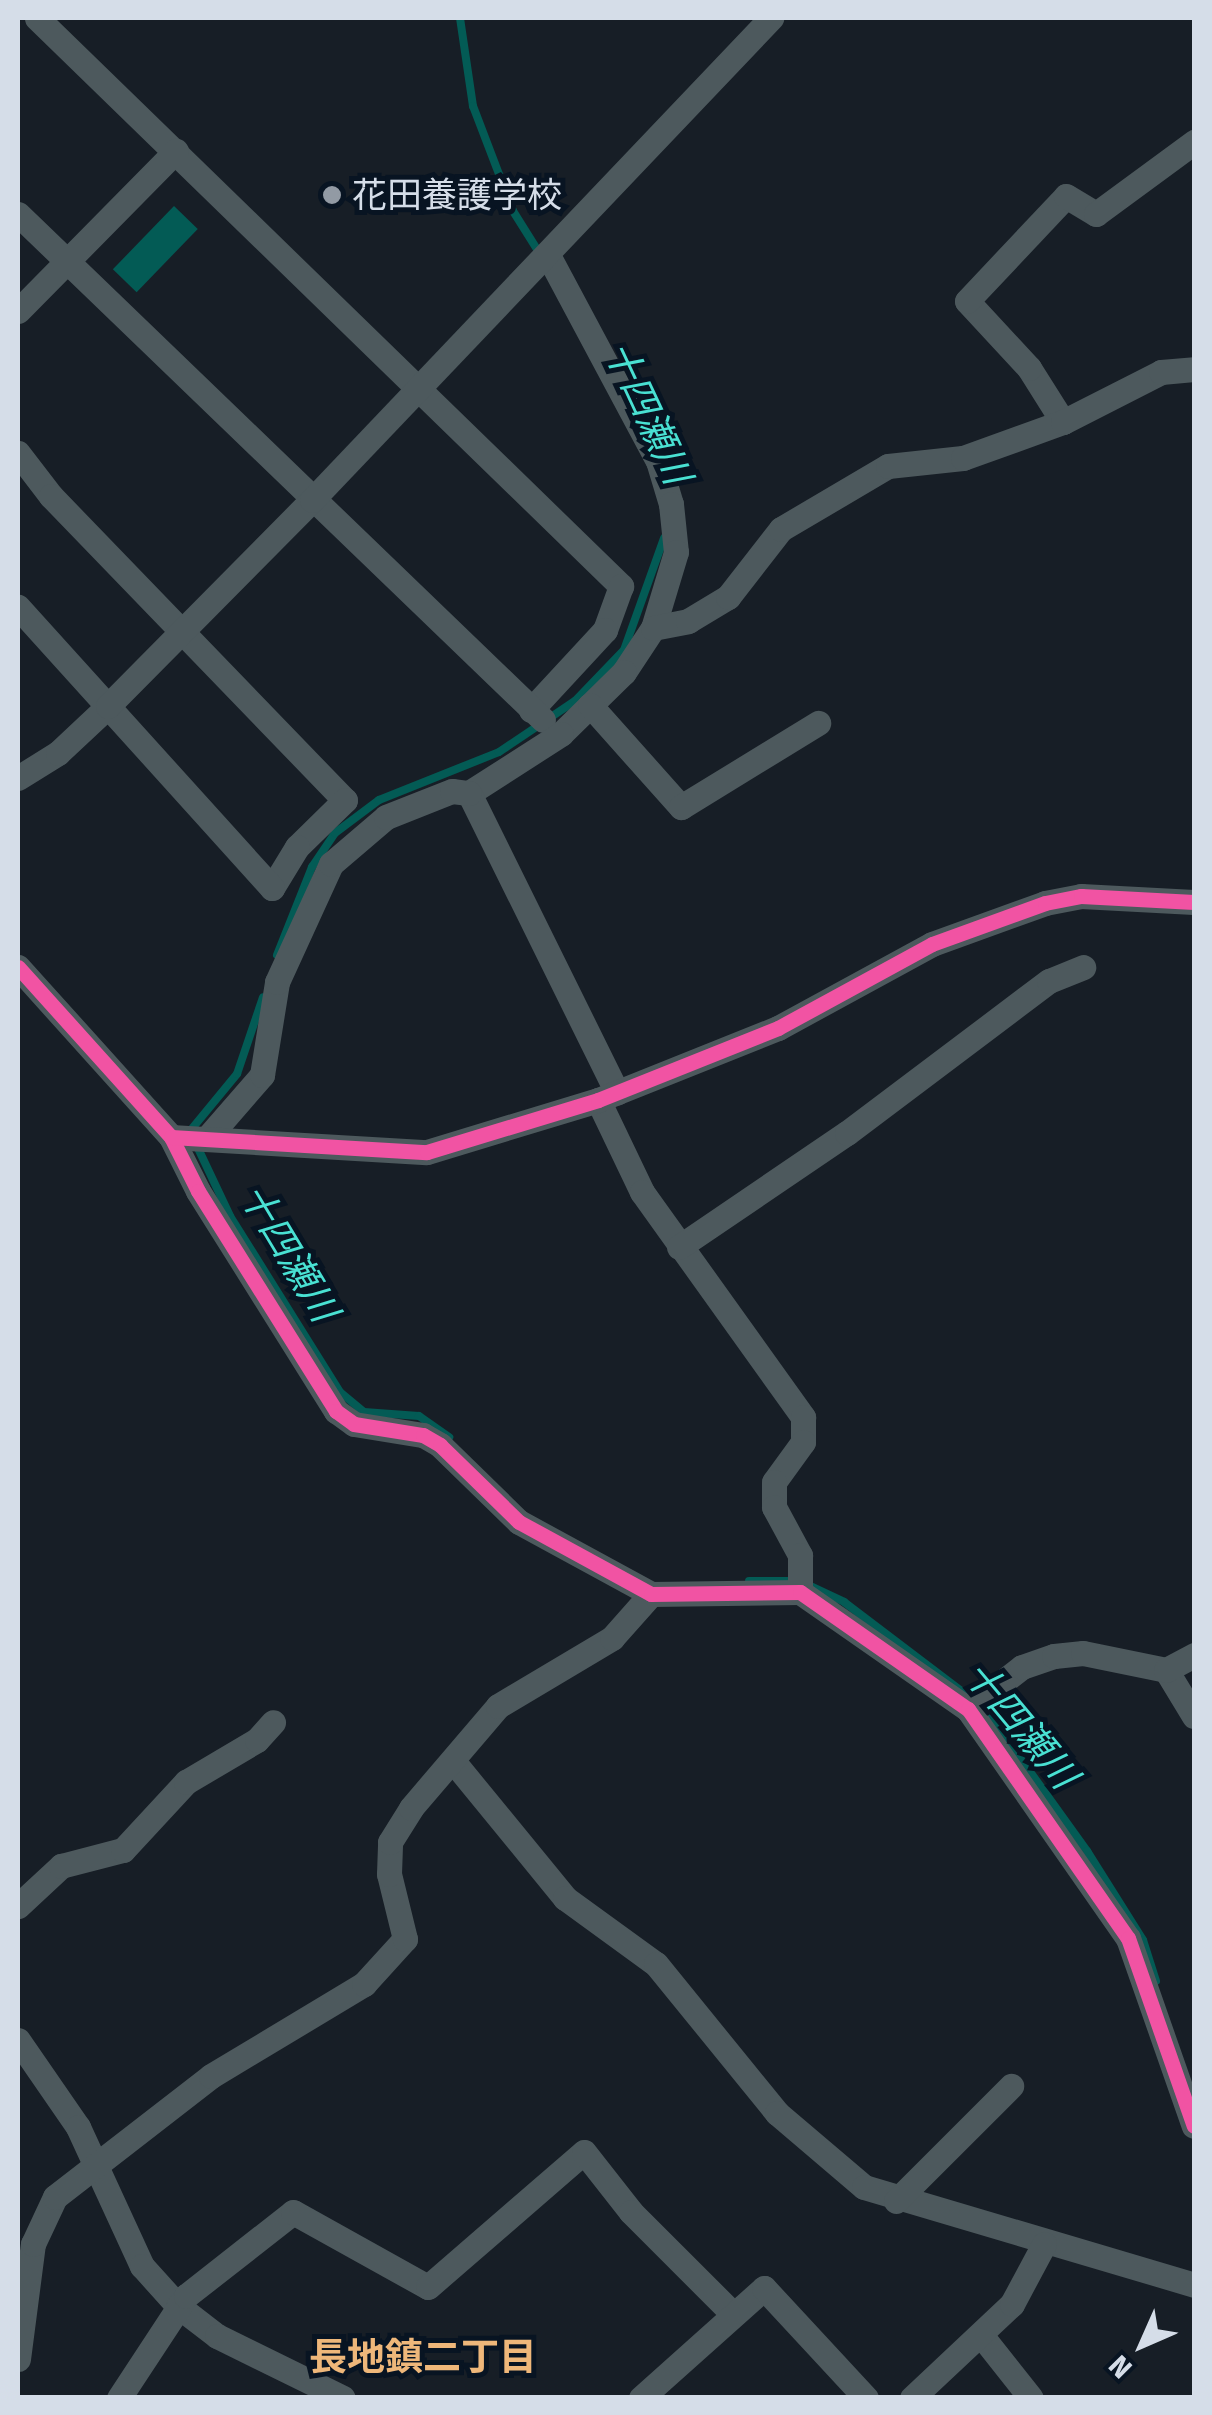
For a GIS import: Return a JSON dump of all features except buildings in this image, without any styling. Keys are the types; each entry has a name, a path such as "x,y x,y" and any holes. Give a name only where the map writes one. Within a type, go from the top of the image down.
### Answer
{"street":[{"path":"37,18 621,586 606,630 530,710"},
{"path":"18,778 58,753 108,706 549,257 771,18"},
{"path":"1063,422 1029,368 967,300 1066,196 1096,214 1194,142"},
{"path":"18,311 176,151"},
{"path":"18,214 530,710 561,734"},
{"path":"18,607 272,888 297,847 362,813 452,791 469,793 561,734 624,672 653,628 676,552 672,504 658,460 549,257"},
{"path":"653,628 688,620 728,597 781,529 888,466 963,458 1063,422 1161,372 1194,369"},
{"path":"18,453 51,496 185,627 362,813"},
{"path":"590,705 681,808 818,722"},
{"path":"469,793 608,1096 642,1192 803,1417 803,1442 774,1482 774,1507 800,1555 800,1592"},
{"path":"209,1136 262,1074 277,982 331,864 362,813"},
{"path":"171,1137 209,1136 427,1152 608,1096 778,1028 932,944 1046,903 1081,896 1194,902"},
{"path":"679,1247 847,1133 1049,981 1082,967"},
{"path":"18,968 171,1137 198,1192 336,1411 354,1424 424,1435 518,1522 652,1594 800,1592 968,1710 1128,1938 1194,2126"},
{"path":"18,2359 33,2244 55,2197 211,2076 364,1984 405,1938 388,1874 390,1842 498,1706 612,1638 652,1594"},
{"path":"968,1710 1022,1668 1054,1656 1083,1652 1166,1670 1194,1654"},
{"path":"1166,1670 1194,1716"},
{"path":"18,1906 61,1866 122,1850 186,1782 257,1740 274,1722"},
{"path":"453,1760 565,1898 656,1964 777,2113 826,2159 896,2201 1194,2286"},
{"path":"18,2040 78,2127 142,2266 178,2306 217,2336 343,2398"},
{"path":"896,2201 1011,2086"},
{"path":"120,2398 178,2306 293,2212 428,2287 584,2152 631,2212 732,2313"},
{"path":"912,2398 1012,2304 1044,2244"},
{"path":"642,2398 764,2288 866,2398"},
{"path":"981,2335 1031,2398"}],"shaded area":[{"path":"174,206 198,229 137,292 113,269"}],"waterway":[{"name":"十四瀬川","path":"460,18 473,106 513,211 540,254"},
{"name":"十四瀬川","path":"277,955 312,867 335,833 379,800 499,752 575,701 624,650 664,538"},
{"name":"十四瀬川","path":"190,1131 237,1074 263,997"},
{"name":"十四瀬川","path":"196,1144 230,1216 340,1392 364,1412 419,1416 449,1437"},
{"name":"十四瀬川","path":"749,1581 790,1581"},
{"name":"十四瀬川","path":"808,1585 844,1602 985,1709 1087,1851 1143,1940 1156,1981"}],"cycle path":[{"path":"171,1137 427,1152 598,1100 778,1028 932,944 1045,903 1081,896 1194,902"},
{"path":"18,967 171,1137 198,1191 336,1411 354,1424 423,1435 440,1445 519,1522 651,1594 800,1592 968,1709 1128,1938 1194,2126"}],"place":[{"name":"花田養護学校","path":"332,195"}],"district":[{"name":"長地鎮二丁目","path":"423,2358"}]}
